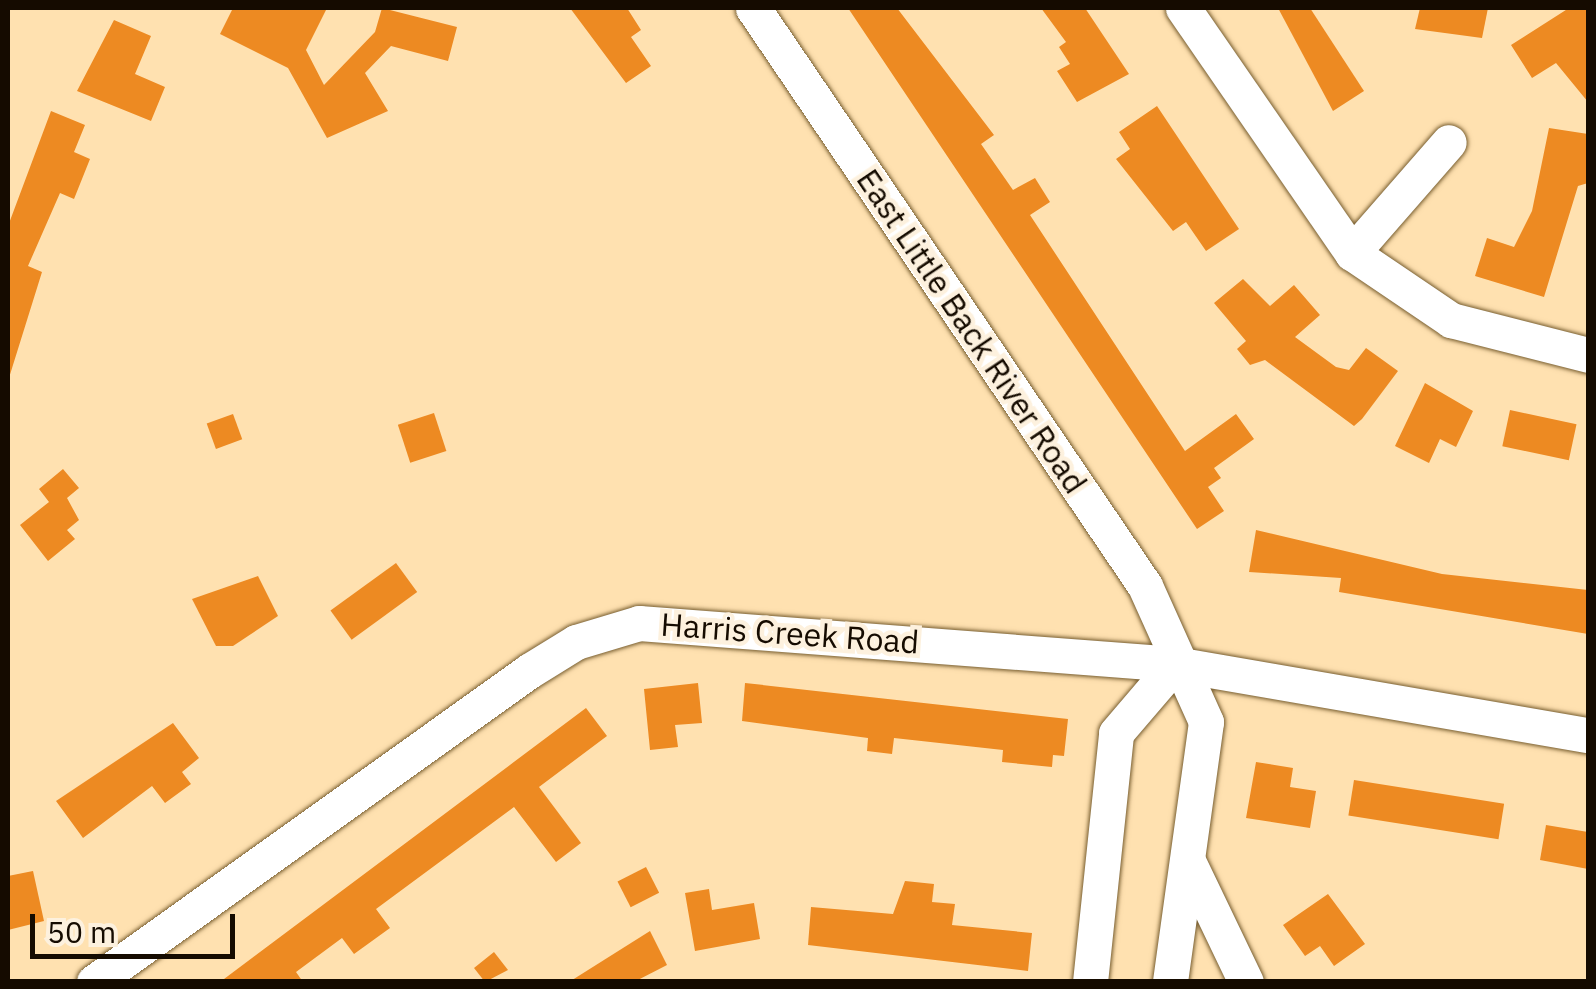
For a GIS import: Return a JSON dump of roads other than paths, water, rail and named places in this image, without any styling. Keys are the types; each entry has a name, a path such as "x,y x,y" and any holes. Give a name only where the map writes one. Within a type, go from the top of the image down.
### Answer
{"street":[{"name":"East Little Back River Road","path":"752,8 1145,586 1175,664 1206,722 1170,982"},
{"path":"1182,8 1352,252 1451,320 1588,355"},
{"path":"1352,252 1449,142"},
{"name":"Harris Creek Road","path":"94,982 413,750 592,637 639,623 730,624 1175,664 1588,735"},
{"path":"1090,982 1116,733 1175,664"},
{"path":"1187,859 1246,982"}]}
